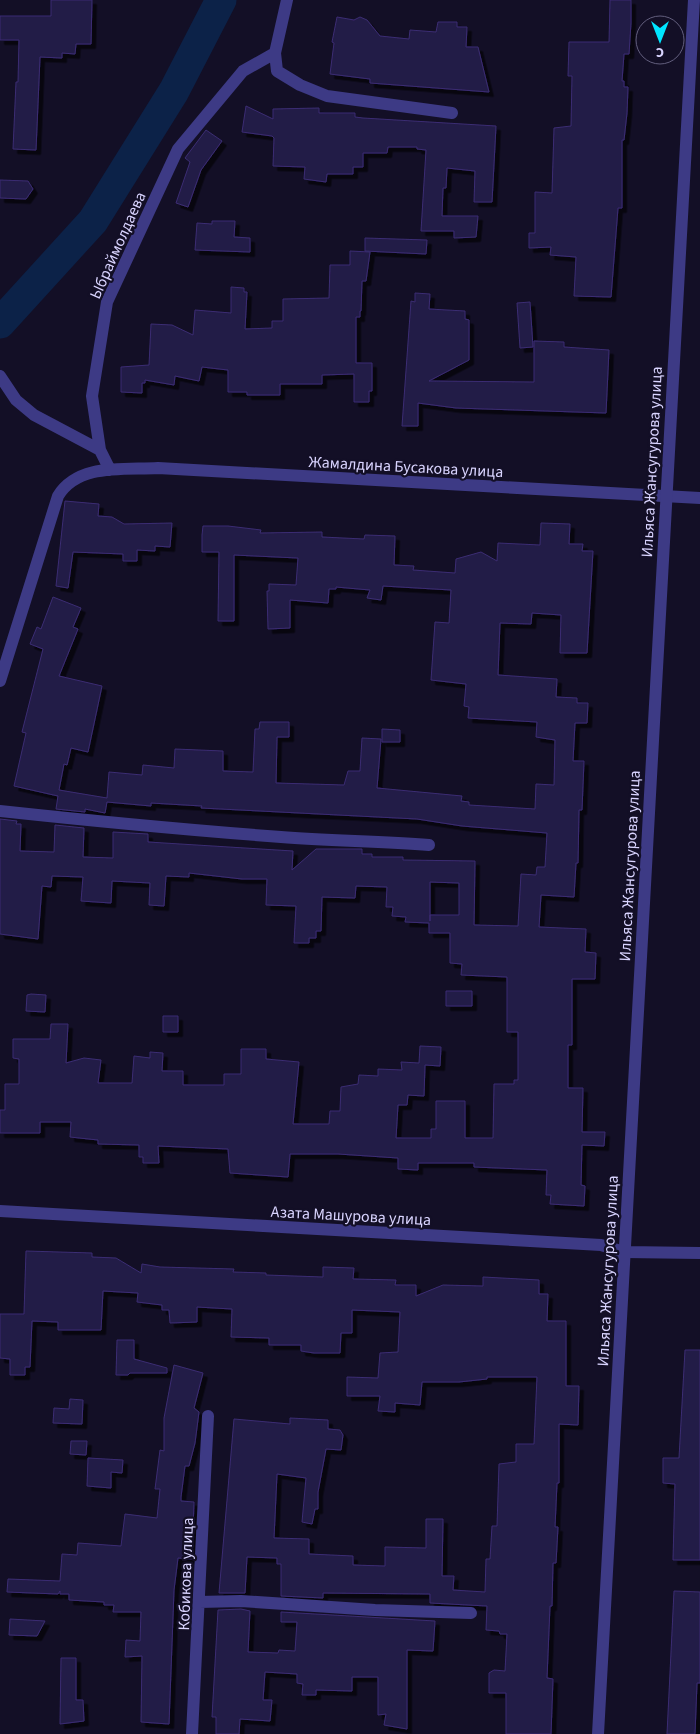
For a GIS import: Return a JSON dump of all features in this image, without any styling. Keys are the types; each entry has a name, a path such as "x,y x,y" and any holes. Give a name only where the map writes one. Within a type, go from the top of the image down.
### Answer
{"street":[{"path":"287,0 275,53 277,71 300,86 327,96 452,113"},
{"name":"Ильяса Жансугурова улица","path":"598,1734 665,496 694,0"},
{"name":"Ыбраймолдаева","path":"110,470 100,450 92,396 107,302 178,149 243,71 275,53"},
{"path":"0,376 16,400 34,415 100,450"},
{"name":"Жамалдина Бусакова улица","path":"110,470 158,468 700,498"},
{"path":"0,681 58,496 65,484 74,478 88,472 110,470"},
{"path":"0,811 92,821 283,837 429,845"},
{"name":"Азата Машурова улица","path":"0,1211 601,1245 624,1252 700,1253"},
{"name":"Кобикова улица","path":"192,1734 208,1416"},
{"path":"199,1602 241,1602 293,1606 471,1613"}],"building":[{"path":"51,0 92,0 91,44 76,44 75,54 62,53 62,58 40,57 36,150 13,149 19,40 0,40 0,16 51,16"},
{"path":"610,0 631,0 629,54 624,54 622,81 624,81 624,87 628,87 624,140 622,140 622,208 618,208 611,297 574,296 576,257 550,255 551,247 529,248 529,233 535,233 535,192 552,193 554,128 571,126 572,76 568,76 569,42 609,42"},
{"path":"337,17 354,20 360,17 367,20 380,36 409,39 410,30 436,32 438,22 457,22 457,27 467,27 466,47 478,47 489,92 370,83 370,79 330,74 334,43 332,42"},
{"path":"246,106 273,119 273,109 319,108 319,113 355,113 355,117 363,118 496,126 492,202 474,202 475,171 447,168 446,188 443,188 442,216 478,216 476,237 454,238 454,231 421,231 426,150 417,149 417,147 388,147 387,153 363,153 363,167 353,167 353,174 327,174 326,182 304,179 305,167 273,166 274,138 272,136 242,132"},
{"path":"206,130 222,141 201,170 188,207 176,203 190,162 185,158"},
{"path":"0,180 28,181 33,189 26,199 0,198"},
{"path":"212,221 235,221 234,237 250,238 250,252 195,250 197,223 212,224"},
{"path":"365,238 427,240 426,254 365,251"},
{"path":"350,251 370,252 366,281 362,281 360,317 356,317 356,363 372,363 372,391 369,391 369,402 354,402 354,374 322,375 322,384 280,384 280,395 247,395 247,392 228,392 228,370 202,367 199,381 175,376 174,385 145,380 145,383 142,383 142,393 121,392 121,367 149,365 151,324 172,325 193,335 195,310 231,313 231,287 244,288 244,292 247,292 245,329 272,328 272,321 283,321 283,299 329,298 330,265 350,265"},
{"path":"415,293 430,294 429,309 465,311 465,319 469,320 469,360 429,381 534,382 534,341 564,342 564,347 609,350 606,413 456,408 418,403 418,426 402,426 411,301 415,302"},
{"path":"530,302 533,347 520,348 517,303"},
{"path":"65,501 99,504 98,516 112,517 124,524 172,523 170,547 155,546 155,551 137,550 137,561 123,561 123,554 73,552 68,588 56,586"},
{"path":"541,523 570,524 569,544 583,544 582,551 593,551 587,653 560,653 561,615 532,613 531,624 500,623 498,675 557,679 556,697 577,698 577,703 588,703 587,723 575,723 573,761 584,761 582,810 579,810 578,863 576,863 574,897 541,895 539,927 586,929 585,952 596,953 595,979 572,979 572,1045 568,1045 568,1088 583,1088 582,1132 605,1132 604,1146 582,1145 581,1185 585,1186 584,1206 550,1204 551,1195 546,1195 547,1170 474,1167 474,1163 418,1163 418,1170 398,1169 398,1158 338,1154 290,1154 288,1177 230,1173 228,1149 158,1146 159,1163 143,1163 143,1157 139,1157 139,1145 98,1144 98,1140 70,1137 71,1122 40,1122 40,1133 0,1133 0,1110 5,1110 5,1084 19,1084 19,1059 13,1058 13,1039 50,1039 51,1024 68,1024 66,1063 84,1058 101,1060 98,1083 132,1083 134,1056 150,1058 150,1052 163,1053 162,1071 183,1071 183,1085 224,1085 224,1074 241,1074 241,1049 266,1049 266,1059 299,1062 293,1124 329,1124 330,1111 340,1111 341,1087 358,1084 359,1075 378,1076 378,1069 402,1070 401,1062 419,1063 420,1046 441,1047 440,1066 425,1065 424,1096 408,1095 407,1105 398,1105 396,1138 431,1138 431,1129 436,1129 436,1101 465,1101 465,1138 493,1138 494,1084 514,1084 514,1080 518,1080 518,1032 507,1032 507,977 461,975 462,964 450,963 450,933 429,933 429,923 405,922 406,917 392,916 393,907 386,907 387,887 356,886 355,898 322,897 321,931 316,931 316,938 309,938 309,943 294,943 296,906 266,905 267,879 242,879 189,873 189,877 166,876 164,906 149,905 150,883 112,881 111,903 81,901 83,877 52,876 51,887 42,886 38,939 0,934 0,819 17,821 16,824 21,824 20,851 54,852 55,825 84,828 83,857 113,858 113,832 148,834 148,842 293,851 292,870 316,849 362,849 362,854 372,854 372,857 403,857 403,860 475,861 474,925 518,926 521,874 536,875 537,867 545,867 547,833 462,826 417,819 201,808 202,806 151,803 151,806 107,802 105,813 85,809 85,812 56,809 58,796 14,786 26,733 22,732 43,649 30,644 37,627 41,629 53,597 81,608 73,627 78,629 59,676 102,686 88,752 71,748 67,765 64,764 59,790 107,798 109,772 142,775 143,765 174,768 175,749 223,751 223,771 253,772 255,729 259,729 260,722 289,722 289,737 277,737 276,783 344,785 348,771 360,771 362,738 381,739 377,788 462,796 461,801 469,802 469,805 535,809 536,784 554,785 555,740 536,737 537,722 468,718 469,707 464,706 466,684 431,680 435,622 449,623 451,590 383,586 381,600 367,598 370,590 336,587 336,589 329,589 328,603 290,600 290,628 268,629 267,591 269,591 269,584 296,585 298,558 234,555 234,621 218,621 219,552 202,552 202,535 203,526 228,526 261,530 260,533 322,532 322,537 364,539 365,535 395,536 394,565 414,566 413,570 455,573 456,559 481,552 497,561 498,543 540,545","holes":["430,882 459,883 459,915 430,915"]},
{"path":"382,729 400,730 400,742 382,742"},
{"path":"446,991 472,991 472,1006 446,1006"},
{"path":"27,995 46,995 45,1012 26,1011"},
{"path":"163,1016 178,1016 178,1032 163,1032"},
{"path":"26,1251 92,1253 92,1257 116,1258 141,1273 142,1264 160,1267 234,1269 233,1272 266,1273 266,1275 323,1277 323,1267 354,1268 353,1279 396,1280 395,1285 416,1285 416,1296 443,1285 483,1286 483,1277 539,1280 539,1294 548,1294 547,1321 566,1321 566,1386 579,1386 578,1425 559,1424 559,1483 557,1483 555,1527 558,1527 556,1563 553,1563 547,1678 553,1679 551,1734 506,1734 506,1693 489,1693 489,1673 494,1670 505,1671 507,1634 486,1630 487,1606 430,1603 430,1594 323,1593 323,1598 281,1596 281,1564 277,1564 277,1558 247,1557 245,1593 219,1593 234,1419 290,1424 290,1418 328,1420 328,1429 340,1430 343,1435 341,1450 326,1449 318,1492 318,1509 315,1509 312,1524 302,1522 306,1478 277,1474 274,1538 309,1539 309,1554 353,1556 353,1565 385,1566 385,1547 426,1548 426,1519 443,1519 442,1576 454,1576 453,1590 485,1592 486,1559 490,1559 492,1526 497,1526 499,1464 516,1462 516,1444 534,1444 537,1377 487,1377 487,1379 459,1382 422,1382 420,1405 395,1403 395,1412 378,1411 380,1396 347,1396 347,1377 378,1378 380,1353 398,1352 400,1312 352,1310 352,1333 341,1333 340,1353 314,1353 301,1351 301,1345 269,1345 269,1338 231,1337 232,1309 197,1307 197,1322 170,1323 169,1310 162,1310 162,1305 137,1302 138,1293 103,1291 101,1330 58,1330 58,1322 32,1321 30,1367 25,1367 25,1375 10,1375 10,1359 0,1358 0,1314 24,1314"},
{"path":"117,1340 134,1340 134,1359 167,1368 167,1373 116,1375"},
{"path":"685,1350 700,1350 700,1560 673,1560 675,1484 663,1483 663,1458 679,1458"},
{"path":"174,1365 203,1373 194,1408 199,1412 195,1443 189,1466 185,1466 181,1497 181,1501 194,1502 192,1559 178,1558 174,1590 169,1724 141,1722 142,1656 125,1657 126,1640 140,1641 141,1612 113,1612 114,1605 104,1605 104,1602 69,1600 69,1594 60,1594 60,1591 58,1594 7,1592 8,1579 60,1581 62,1554 77,1555 78,1543 121,1546 125,1514 157,1518 160,1489 155,1489 160,1450 164,1451 164,1418"},
{"path":"70,1399 83,1400 82,1424 53,1423 54,1408 69,1409"},
{"path":"71,1441 87,1441 86,1455 70,1454"},
{"path":"88,1458 123,1460 122,1473 111,1472 111,1488 87,1486"},
{"path":"674,1591 700,1592 700,1683 697,1683 695,1734 667,1734"},
{"path":"241,1609 250,1611 248,1652 278,1653 279,1650 295,1651 297,1622 281,1622 281,1612 435,1621 433,1651 407,1650 407,1729 384,1725 386,1714 378,1715 378,1677 352,1677 352,1691 316,1690 316,1695 302,1695 303,1684 297,1683 297,1674 265,1672 263,1700 272,1700 270,1721 240,1719 239,1734 216,1734 216,1717 212,1717 218,1610"},
{"path":"10,1619 45,1621 37,1636 9,1635"},
{"path":"61,1658 76,1658 76,1700 83,1700 84,1721 60,1724"}],"waterway":[{"path":"0,323 93,221 174,91 221,0"}]}
